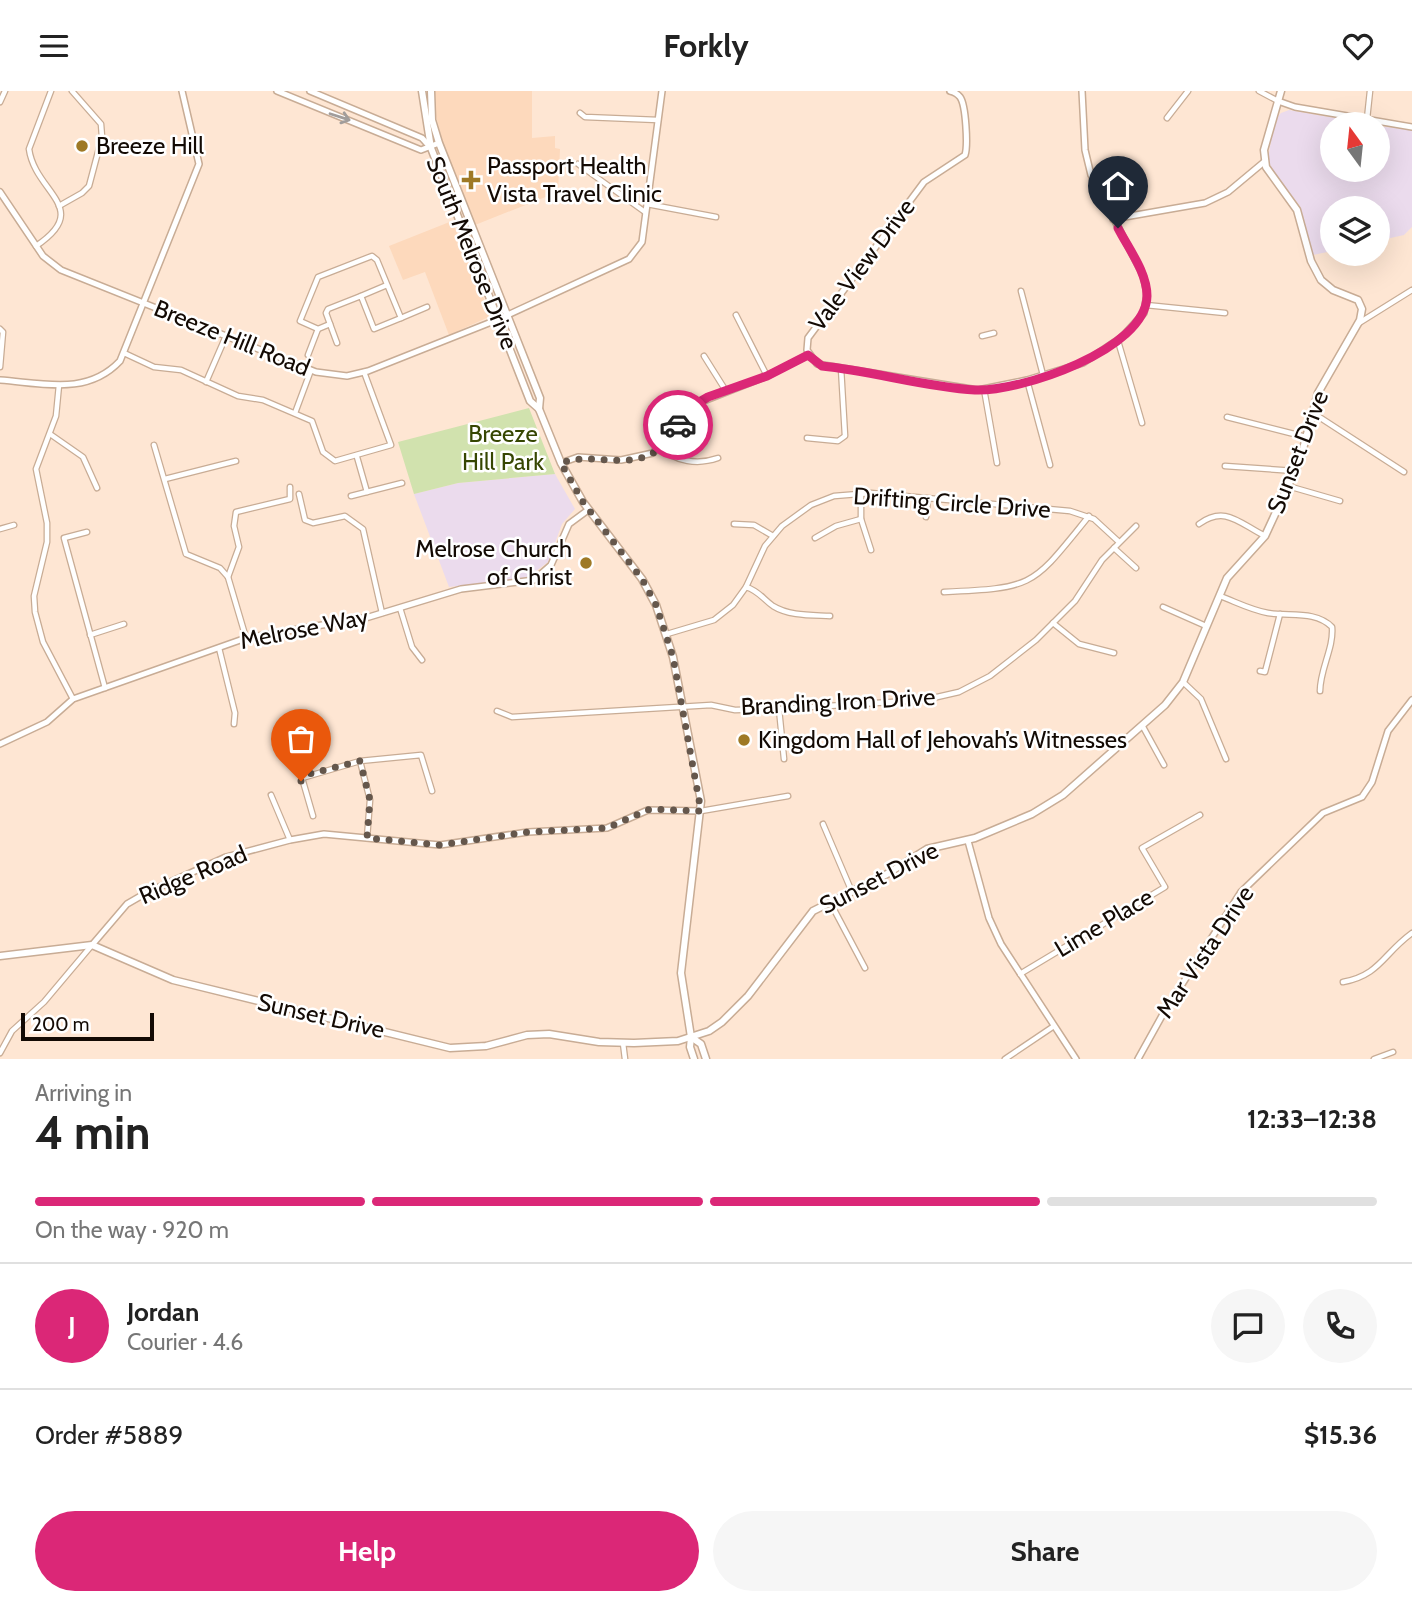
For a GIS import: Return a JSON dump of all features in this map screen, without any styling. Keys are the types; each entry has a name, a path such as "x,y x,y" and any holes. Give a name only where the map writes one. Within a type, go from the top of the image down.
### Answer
{"main road":[{"name":"South Melrose Drive","path":"422,91 430,148 530,401 538,409 561,463 588,510 642,579 667,634 701,811 681,973 691,1037 690,1048 694,1059"},
{"name":"South Melrose Drive","path":"431,91 432,120 439,143 540,398 538,409"},
{"path":"1281,91 1269,128 1264,162 1271,176 1297,210 1309,256 1321,280 1332,290 1351,296 1361,304 1358,324"},
{"name":"Sunset Drive","path":"92,945 173,980 450,1048 468,1049 527,1034 622,1043 678,1041 722,1022 748,996 808,915 928,849 968,841 1044,807 1165,705 1183,682 1234,568 1258,548 1265,536 1307,437 1319,391 1358,324"},
{"path":"0,956 92,945"},
{"name":"South Melrose Drive","path":"691,1037 701,1044 706,1059"}],"street":[{"path":"0,102 5,91"},
{"path":"36,246 59,228 61,216 59,206 31,159 29,149 51,91"},
{"path":"59,206 89,186 102,137 101,124 72,91"},
{"path":"0,380 81,385 95,381 113,369 124,353 199,164 182,91"},
{"path":"277,91 421,150 439,143"},
{"path":"310,91 422,138 430,148"},
{"name":"Breeze Hill Road","path":"0,192 36,246 61,270 311,370 347,376 364,372 507,316 629,259 642,242 662,91"},
{"name":"Vale View Drive","path":"950,91 961,94 967,141 965,155 924,182 808,338 808,355 817,365 984,389 1027,380 1083,363 1118,341 1134,326 1146,305"},
{"path":"1082,91 1087,162 1143,275 1146,305 1225,313"},
{"path":"1167,118 1188,91"},
{"path":"1259,91 1278,101 1332,112"},
{"path":"1368,112 1370,91"},
{"path":"580,113 585,117 658,120"},
{"path":"1390,123 1412,127"},
{"path":"1113,219 1205,203 1228,192 1264,162"},
{"path":"578,164 645,212"},
{"path":"647,204 716,217"},
{"path":"318,329 300,321 317,277 373,256 401,318"},
{"path":"337,343 326,313 328,309 387,285"},
{"path":"1358,324 1412,290"},
{"path":"1021,291 1043,375"},
{"path":"360,296 374,329 428,307"},
{"path":"736,315 767,376"},
{"path":"308,355 318,329 330,324"},
{"path":"0,329 0,367"},
{"path":"982,336 995,333"},
{"path":"206,382 226,336"},
{"path":"1118,341 1142,423"},
{"path":"124,353 154,367 181,370 238,396 263,400 313,422 326,456 335,461 357,457 391,445 364,372"},
{"path":"561,463 578,457 621,460 642,457 661,447 696,404 767,376 808,355"},
{"path":"704,356 726,391"},
{"path":"807,439 838,441 845,436 841,368"},
{"path":"295,413 311,370"},
{"path":"1027,380 1050,465"},
{"path":"59,385 56,416 36,469 47,523 47,542 37,574 34,612 43,642 73,699"},
{"path":"984,389 997,463"},
{"path":"1312,412 1404,472"},
{"path":"1227,417 1307,437"},
{"path":"50,433 83,457 97,488"},
{"path":"154,445 186,554 219,568 228,577 246,638"},
{"path":"661,447 674,458 706,462 718,458"},
{"path":"357,457 367,492"},
{"path":"165,479 236,461"},
{"path":"1225,466 1294,471"},
{"path":"351,496 402,483"},
{"path":"1288,486 1340,501"},
{"path":"228,577 239,547 234,526 236,512 290,499 290,487"},
{"path":"861,493 861,519 871,550"},
{"name":"Drifting Circle Drive","path":"667,634 714,620 733,605 746,587 755,564 773,535 811,505 834,496 861,493 1070,511 1089,516"},
{"path":"299,494 305,520 313,523 345,516 363,530 382,613"},
{"path":"926,517 928,499"},
{"name":"Melrose Way","path":"0,744 47,722 73,699 246,638 382,613 461,589 534,580 551,565 569,524 588,510"},
{"path":"1199,524 1212,515 1222,513 1265,536"},
{"path":"944,592 1003,589 1028,582 1046,568 1089,516 1119,542"},
{"path":"815,538 836,526 861,519"},
{"path":"734,524 754,525 773,535"},
{"path":"0,528 14,526"},
{"name":"Branding Iron Drive","path":"497,711 512,717 711,705 735,710 779,709 924,700 960,692 1013,659 1053,623 1075,601 1102,560 1136,526"},
{"path":"86,532 64,538 105,688"},
{"path":"1114,548 1136,568"},
{"path":"746,587 756,590 771,605 784,611 830,616"},
{"path":"1220,596 1255,611 1303,615 1327,622 1332,627 1320,691"},
{"path":"1163,607 1207,626"},
{"path":"400,608 412,647 422,660"},
{"path":"1261,671 1265,672 1280,614"},
{"path":"1053,623 1079,645 1114,653"},
{"path":"90,635 124,624"},
{"path":"219,647 235,713 234,724"},
{"path":"1183,682 1200,699 1226,759"},
{"name":"Mar Vista Drive","path":"1138,1059 1163,1014 1241,892 1323,813 1362,797 1372,782 1388,731 1412,700"},
{"path":"779,709 784,759"},
{"path":"1142,725 1164,765"},
{"path":"313,816 302,778 360,761 422,755 426,761 432,791"},
{"path":"360,761 370,800 367,838"},
{"path":"271,795 290,840"},
{"path":"701,811 788,796"},
{"name":"Ridge Road","path":"0,1053 12,1031 44,1002 127,904 226,857 324,834 440,845 528,832 607,828 650,809 701,811"},
{"name":"Lime Place","path":"1020,974 1165,887 1142,848 1200,815"},
{"path":"823,824 852,891"},
{"path":"968,841 989,918 1020,974 1076,1059"},
{"path":"830,902 865,968"},
{"path":"1343,982 1371,974 1389,951 1412,933"},
{"path":"1005,1059 1054,1026"},
{"path":"622,1043 625,1059"},
{"path":"1374,1059 1393,1052"}],"shaded area":[{"path":"434,91 532,91 532,138 555,136 555,148 560,149 558,192 475,225 444,148 436,116"},
{"path":"1289,110 1320,115 1320,182 1390,182 1390,127 1412,130 1412,227 1404,235 1390,238 1390,196 1320,196 1320,254 1313,255 1300,206 1273,172 1268,160 1274,121 1281,113"},
{"path":"452,221 491,316 449,335 425,272 403,280 389,246"},
{"path":"555,474 575,509 562,524 548,562 527,578 449,587 414,494 458,483"}],"green space":[{"name":"Breeze Hill Park","path":"529,408 555,474 458,483 414,494 398,442"}],"way so far":[{"path":"301,781 304,775 360,761 370,800 367,838 432,845 528,832 607,828 650,809 701,811 701,797 673,657 656,605 642,579 583,502 561,463 578,457 621,460 642,457 661,447 678,425"}],"place":[{"name":"Breeze Hill","path":"82,146"},
{"name":"Passport Health Vista Travel Clinic","path":"471,180"},
{"name":"Melrose Church of Christ","path":"586,563"},
{"name":"Kingdom Hall of Jehovah’s Witnesses","path":"744,740"}],"route":[{"path":"678,425 696,404 708,397 767,376 808,355 817,365 978,390 1027,380 1083,363 1118,341 1144,313 1147,293 1143,275 1118,228"}]}
